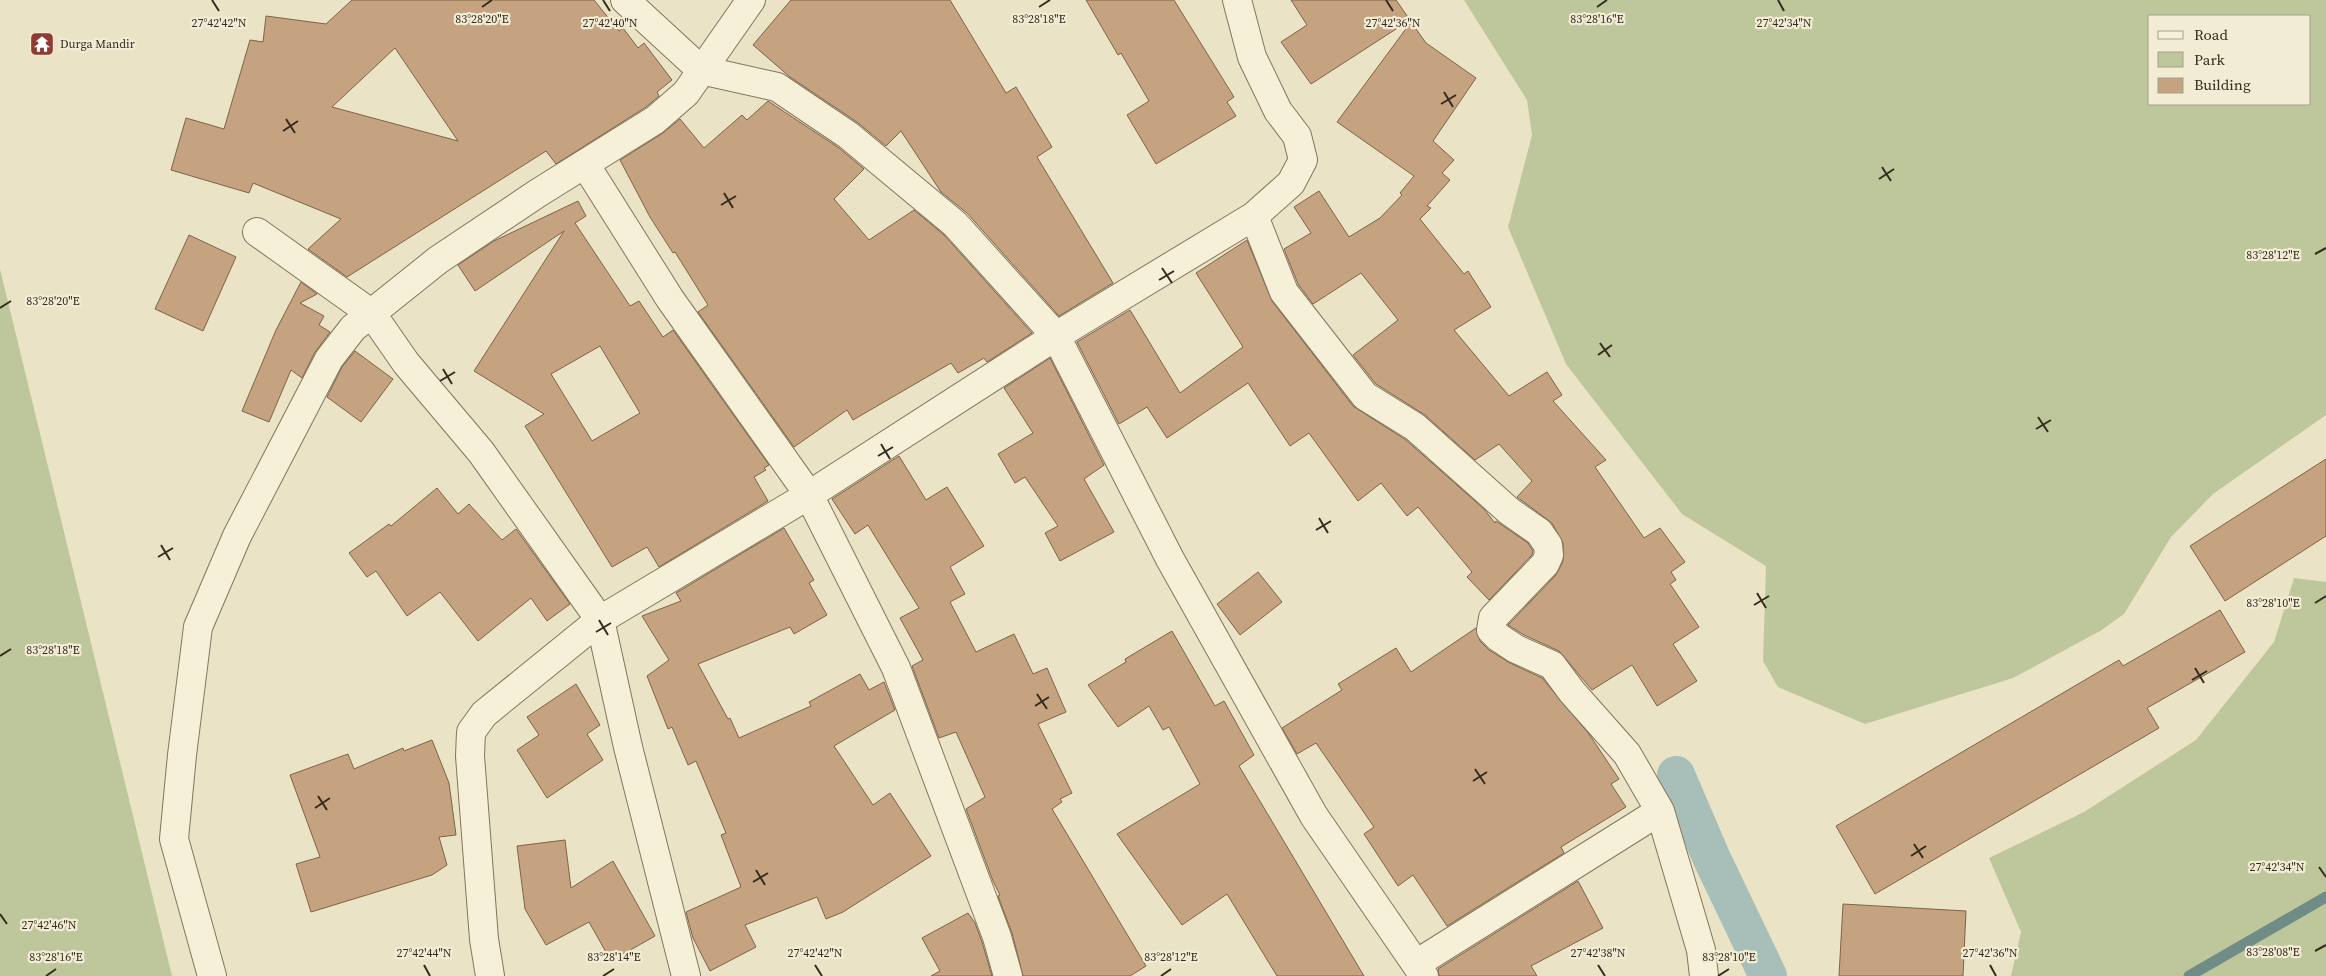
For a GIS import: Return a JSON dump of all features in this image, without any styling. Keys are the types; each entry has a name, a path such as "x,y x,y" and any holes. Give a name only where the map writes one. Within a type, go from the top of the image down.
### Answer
{"street":[{"path":"625,0 701,70 777,87 848,135 955,224 1056,336 1170,559 1309,807 1420,970 1660,811"},
{"path":"212,976 174,839 198,627 237,536 329,359 353,328 438,260 655,120 686,93 751,0"},
{"path":"490,976 484,940 470,756 471,732 484,714 600,620 809,495 1056,336 1254,216 1291,183 1303,160 1297,136 1278,111 1252,57 1237,0"},
{"path":"586,164 670,299 809,495 896,668 997,937 1008,976"},
{"path":"1254,216 1284,292 1364,396 1415,426 1509,512 1539,532 1548,545 1549,555 1545,564 1493,618 1491,630 1498,637 1516,648 1552,665 1572,692 1627,754 1660,811 1702,950 1704,976"},
{"path":"257,232 372,314 406,363 481,452 600,620 628,747 686,976"}],"green space":[{"path":"1464,0 2326,0 2326,415 2213,494 2171,537 2124,614 2100,631 2013,678 1865,724 1778,687 1763,661 1766,566 1682,514 1566,364 1508,227 1532,135 1527,100"},
{"path":"0,269 171,972 172,976 0,976"},
{"path":"2294,578 2326,582 2326,976 2011,976 2021,932 1989,858 2084,812 2196,740 2274,642"}],"building":[{"path":"352,0 594,0 619,31 623,28 638,48 644,43 672,80 657,92 659,96 646,107 556,164 546,151 347,277 308,249 341,219 253,183 249,193 171,170 186,118 224,129 250,40 263,42 266,16 326,24","holes":["395,48 458,141 332,107"]},
{"path":"791,0 950,0 1006,93 1016,87 1052,147 1037,157 1113,283 1059,316 967,213 941,192 901,131 886,146 857,122 790,77 753,45"},
{"path":"1086,0 1174,0 1234,97 1227,102 1236,116 1156,164 1127,115 1149,101 1121,53 1118,55"},
{"path":"1291,0 1396,0 1410,20 1311,84 1281,42 1307,25"},
{"path":"1411,22 1426,43 1476,78 1433,141 1454,160 1442,173 1450,180 1427,206 1431,208 1420,219 1464,274 1468,271 1491,307 1454,330 1509,396 1547,372 1562,395 1553,401 1606,460 1595,467 1644,538 1660,528 1685,562 1671,572 1676,580 1670,584 1699,627 1673,644 1697,681 1657,706 1632,665 1592,690 1559,651 1524,635 1508,625 1556,575 1563,561 1563,543 1552,523 1517,497 1532,481 1499,444 1475,460 1425,415 1376,384 1353,355 1398,320 1361,273 1313,304 1298,284 1284,249 1311,233 1294,207 1319,191 1349,237 1380,218 1402,195 1400,193 1414,176 1337,122"},
{"path":"768,101 839,148 864,169 834,199 869,240 914,210 944,235 1032,333 987,362 984,358 958,373 951,363 853,420 847,410 794,447 698,312 708,305 675,252 673,253 650,217 620,160 663,133 680,119 704,148 742,115 747,120"},
{"path":"578,201 586,216 575,223 630,306 639,301 663,337 673,330 769,465 764,468 766,470 754,477 768,501 659,567 647,547 612,567 525,426 544,414 474,371 564,231 475,291 458,265 494,241","holes":["600,346 640,413 592,441 551,374"]},
{"path":"189,235 236,257 203,331 155,309"},
{"path":"1247,240 1272,301 1353,406 1406,440 1484,509 1495,523 1496,521 1528,543 1533,551 1532,555 1489,600 1467,577 1472,572 1418,507 1407,516 1381,483 1358,501 1309,433 1290,446 1248,383 1167,438 1147,407 1119,424 1077,342 1130,310 1180,393 1243,347 1196,273"},
{"path":"301,282 317,294 300,303 324,316 319,325 330,332 315,352 302,378 291,370 269,422 242,411 276,330"},
{"path":"355,351 393,379 361,422 327,397 342,367"},
{"path":"1050,358 1104,465 1084,479 1114,532 1060,561 1045,533 1058,526 1025,477 1015,483 998,454 1033,433 1004,388"},
{"path":"899,456 926,500 947,487 984,546 950,567 965,594 950,602 976,652 1014,634 1033,674 1047,668 1066,712 1038,724 1072,793 1060,799 1062,802 1052,809 1146,966 1130,976 1023,976 1012,933 998,896 1000,895 966,809 985,797 956,732 939,738 912,666 923,660 900,618 919,608 868,525 855,534 832,499"},
{"path":"2326,459 2326,536 2225,601 2190,546"},
{"path":"437,488 458,514 469,504 502,540 516,529 570,604 547,621 531,598 478,641 440,592 407,616 376,571 367,577 349,553 389,524 391,526"},
{"path":"784,528 814,580 809,583 827,615 794,634 790,627 698,664 728,719 730,718 739,738 811,706 809,702 860,674 869,690 884,682 895,710 834,746 873,805 890,793 931,856 843,912 826,919 817,897 745,925 756,947 710,971 693,938 686,912 741,887 721,835 726,833 696,761 688,765 672,727 668,729 647,676 669,660 642,616 681,601 676,593"},
{"path":"1258,572 1282,602 1240,635 1217,604"},
{"path":"2220,610 2245,652 2147,708 2159,728 1875,894 1836,826 2119,660 2123,666"},
{"path":"1476,628 1480,641 1489,650 1510,663 1542,678 1589,734 1619,779 1611,784 1626,807 1561,847 1564,853 1447,926 1413,875 1398,886 1364,834 1374,827 1316,743 1297,754 1282,728 1342,690 1338,684 1396,648 1411,672"},
{"path":"1172,631 1215,706 1224,701 1254,755 1239,766 1364,976 1277,976 1227,894 1182,925 1117,834 1200,784 1169,727 1163,730 1149,706 1118,727 1088,685 1126,662 1125,659"},
{"path":"576,684 600,725 587,734 603,760 547,798 517,750 539,735 527,717"},
{"path":"432,740 449,783 456,835 439,837 447,865 432,875 311,912 296,864 320,857 290,775 348,754 354,769 403,748 404,751"},
{"path":"565,840 571,888 613,861 655,936 611,961 589,922 546,945 525,909 517,846"},
{"path":"1578,881 1603,928 1531,966 1537,976 1439,976 1438,969"},
{"path":"1843,904 1966,911 1963,976 1839,976"},
{"path":"968,913 975,923 992,976 931,976 940,971 922,938"}],"waterway":[{"path":"1676,775 1712,859 1768,976"},
{"path":"2189,976 2326,897"}],"place":[{"name":"Durga Mandir","path":"42,44"}]}
